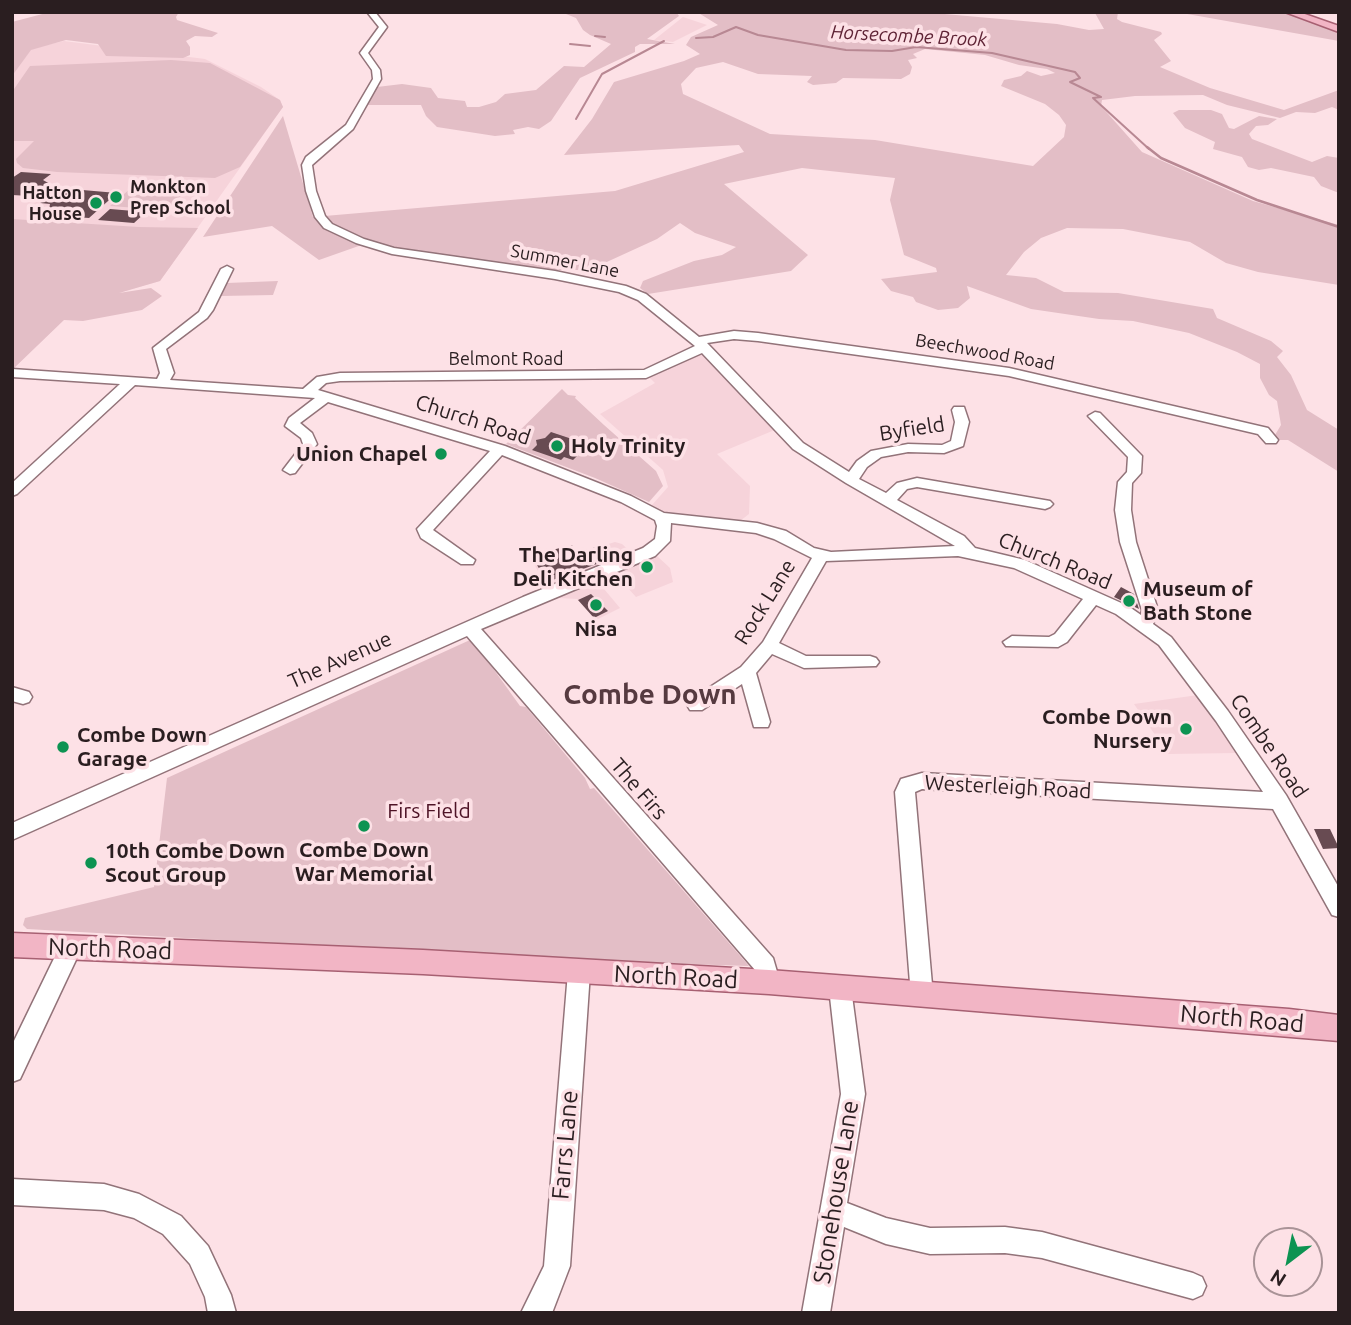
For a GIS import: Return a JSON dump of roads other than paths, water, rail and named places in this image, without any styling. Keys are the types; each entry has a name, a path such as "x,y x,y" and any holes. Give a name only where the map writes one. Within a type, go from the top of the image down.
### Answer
{"main road":[{"path":"1289,12 1339,29"},
{"name":"North Road","path":"12,945 423,962 769,982 1339,1028"}],"street":[{"name":"Summer Lane","path":"371,12 383,27 364,53 376,70 377,79 350,127 307,164 311,191 320,217 328,226 360,242 392,251 555,275 622,289 657,307 701,344 798,446 851,480 958,540 969,552"},
{"path":"162,383 167,373 159,348 203,315 227,269"},
{"name":"Beechwood Road","path":"701,344 734,335 758,337 1009,372 1269,432"},
{"name":"Belmont Road","path":"306,393 323,380 340,377 646,374 701,344"},
{"name":"Church Road","path":"12,373 306,393 325,397 499,449 626,499 661,517 757,528 780,535 821,556 969,552 1019,564 1143,623"},
{"path":"12,491 131,382"},
{"path":"290,470 310,444 307,436 292,426 294,421 325,397"},
{"name":"Byfield","path":"851,480 862,464 876,454 908,448 950,447 958,443 961,437 959,410"},
{"path":"1095,416 1135,456 1135,473 1125,482 1123,510 1129,542 1150,610 1148,619 1143,623"},
{"path":"950,447 969,456"},
{"path":"467,560 427,534 425,529 499,449"},
{"path":"888,500 902,486 917,482 1045,504"},
{"name":"The Avenue","path":"12,832 470,628 649,552 662,541 665,526 661,517"},
{"name":"Rock Lane","path":"696,705 747,672 769,646 821,556"},
{"path":"1012,642 1052,643 1061,638 1093,597"},
{"name":"Combe Road","path":"1143,623 1165,641 1185,663 1279,801 1339,908"},
{"name":"The Firs","path":"470,628 632,817 765,965 769,982"},
{"path":"769,646 804,662 870,662"},
{"name":"Rock Lane","path":"747,672 761,722"},
{"name":"Westerleigh Road","path":"922,996 905,792 908,784 922,781 1279,801"},
{"path":"12,1071 71,947"},
{"name":"Farrs Lane","path":"535,1313 543,1302 557,1266 579,972"},
{"name":"Stonehouse Lane","path":"816,1313 853,1094 840,988"},
{"path":"12,1192 104,1197 139,1207 172,1225 199,1255 218,1295 222,1313"},
{"path":"834,1210 886,1231 930,1241 1005,1240 1042,1245 1193,1286"}],"waterway":[{"name":"Horsecombe Brook","path":"696,38 713,37 736,27 758,35 846,50 892,51 916,47 992,53 1075,72 1080,78 1070,82 1101,97 1093,98 1149,149"},
{"path":"595,36 605,37"},
{"path":"576,119 602,74 664,41"},
{"path":"570,44 590,46"},
{"name":"Horsecombe Brook","path":"1147,147 1161,158 1257,200 1339,227"}],"place":[{"name":"Monkton Prep School","path":"116,197"},
{"name":"Hatton House","path":"96,203"},
{"name":"Holy Trinity","path":"557,446"},
{"name":"Union Chapel","path":"441,454"},
{"name":"The Darling Deli Kitchen","path":"647,567"},
{"name":"Museum of Bath Stone","path":"1129,601"},
{"name":"Nisa","path":"596,605"},
{"name":"Combe Down Nursery","path":"1186,729"},
{"name":"Combe Down Garage","path":"63,747"},
{"name":"Combe Down War Memorial","path":"364,826"},
{"name":"10th Combe Down Scout Group","path":"91,863"}],"district":[{"name":"Combe Down","path":"650,695"}],"park label":[{"name":"Firs Field","path":"429,811"}]}
